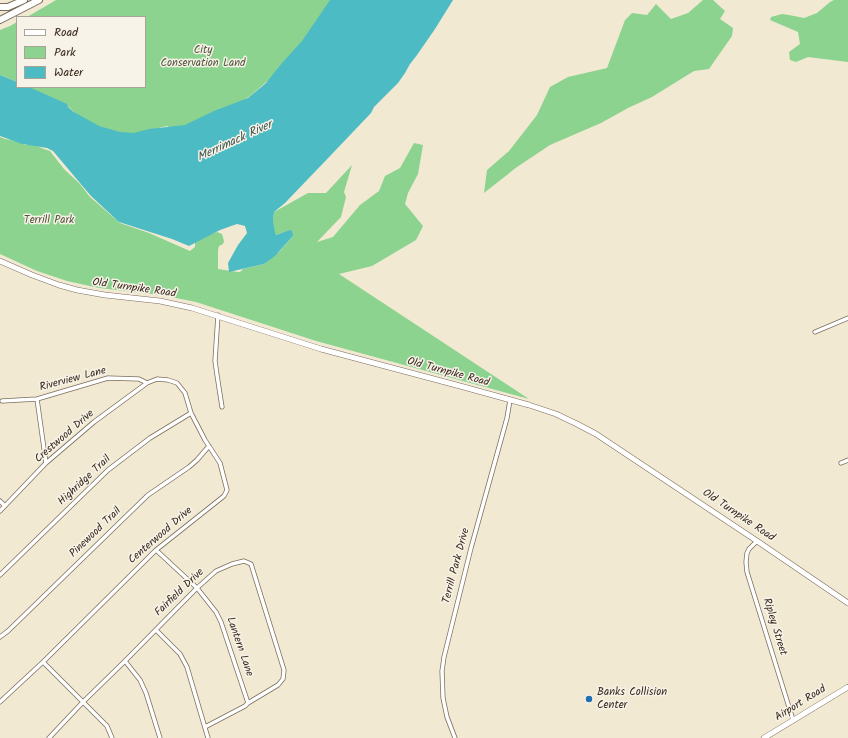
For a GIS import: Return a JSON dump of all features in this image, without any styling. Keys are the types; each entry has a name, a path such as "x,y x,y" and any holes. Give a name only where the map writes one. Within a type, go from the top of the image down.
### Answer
{"highway":[{"path":"0,7 8,7 24,0"},
{"path":"0,20 39,0"}],"street":[{"name":"Old Turnpike Road","path":"0,261 32,275 77,290 105,295 160,301 192,308 218,315 321,349 510,400 556,414 596,434 848,603"},
{"path":"218,315 215,361 222,407"},
{"path":"815,332 848,318"},
{"name":"Riverview Lane","path":"2,401 37,399 108,378 139,379 147,383"},
{"name":"Centerwood Drive","path":"1,699 43,662 156,550 224,496 227,490 220,462 205,440 191,413 185,393 177,383 168,380 157,379 147,383"},
{"name":"Crestwood Drive","path":"0,510 46,463 94,422 147,383"},
{"path":"37,399 46,463"},
{"name":"Terrill Park Drive","path":"455,738 447,717 443,698 442,678 444,657 507,418 510,400"},
{"name":"Highridge Trail","path":"0,575 108,470 150,438 191,413"},
{"name":"Pinewood Trail","path":"0,637 8,631 148,495 189,467 209,446"},
{"path":"841,464 848,460"},
{"path":"0,501 5,506"},
{"name":"Ripley Street","path":"757,541 747,553 747,572 793,720"},
{"name":"Lantern Lane","path":"156,550 197,588 216,612 221,622 248,703"},
{"name":"Fairfield Drive","path":"49,738 197,588 216,571 232,564 244,561 251,564 284,670 283,679 278,685 245,706 205,727"},
{"path":"156,630 180,654 187,667 208,738"},
{"path":"125,661 140,680 146,693 160,738"},
{"path":"43,662 107,726 112,738"},
{"name":"Airport Road","path":"764,738 848,687"}],"green space":[{"name":"City Conservation Land","path":"56,0 333,0 318,23 272,77 237,105 211,119 173,129 167,126 137,133 109,133 81,118 59,101 29,88 146,88 146,16 29,16"},
{"path":"703,0 713,0 725,11 720,19 733,28 732,36 709,69 694,71 652,97 601,123 550,145 517,167 484,193 487,170 509,151 537,115 550,87 568,77 607,68 625,20 632,13 647,15 656,4 671,19 688,13"},
{"path":"834,0 848,0 848,62 808,57 796,62 790,60 789,52 800,44 798,32 770,20 771,17 782,14 804,18 817,13"},
{"path":"16,23 16,82 0,75 0,30"},
{"name":"Terrill Park","path":"0,137 21,142 25,145 34,145 50,151 64,169 80,184 90,197 120,223 149,233 190,251 195,247 195,240 217,232 222,234 224,241 223,244 219,246 218,250 218,269 238,272 243,269 264,264 280,251 293,236 289,230 276,235 274,233 274,212 308,193 326,193 352,165 344,192 346,197 341,217 317,242 333,237 360,205 379,191 385,176 400,168 414,143 423,145 418,174 408,193 405,204 423,226 416,240 372,266 339,274 529,399 316,341 196,302 161,295 99,288 67,281 37,271 0,254"}],"water":[{"name":"Merrimack River","path":"330,0 453,0 398,83 285,203 274,212 273,220 276,235 289,230 292,231 293,236 275,256 264,264 229,272 228,263 247,233 245,226 237,224 220,230 189,246 119,222 91,196 53,151 47,148 22,144 0,136 0,75 16,82 16,88 31,88 67,104 68,107 74,112 99,126 120,132 134,133 149,129 185,125 214,111 248,98 266,83 302,41"}],"place":[{"name":"Banks Collision Center","path":"589,699"}]}
